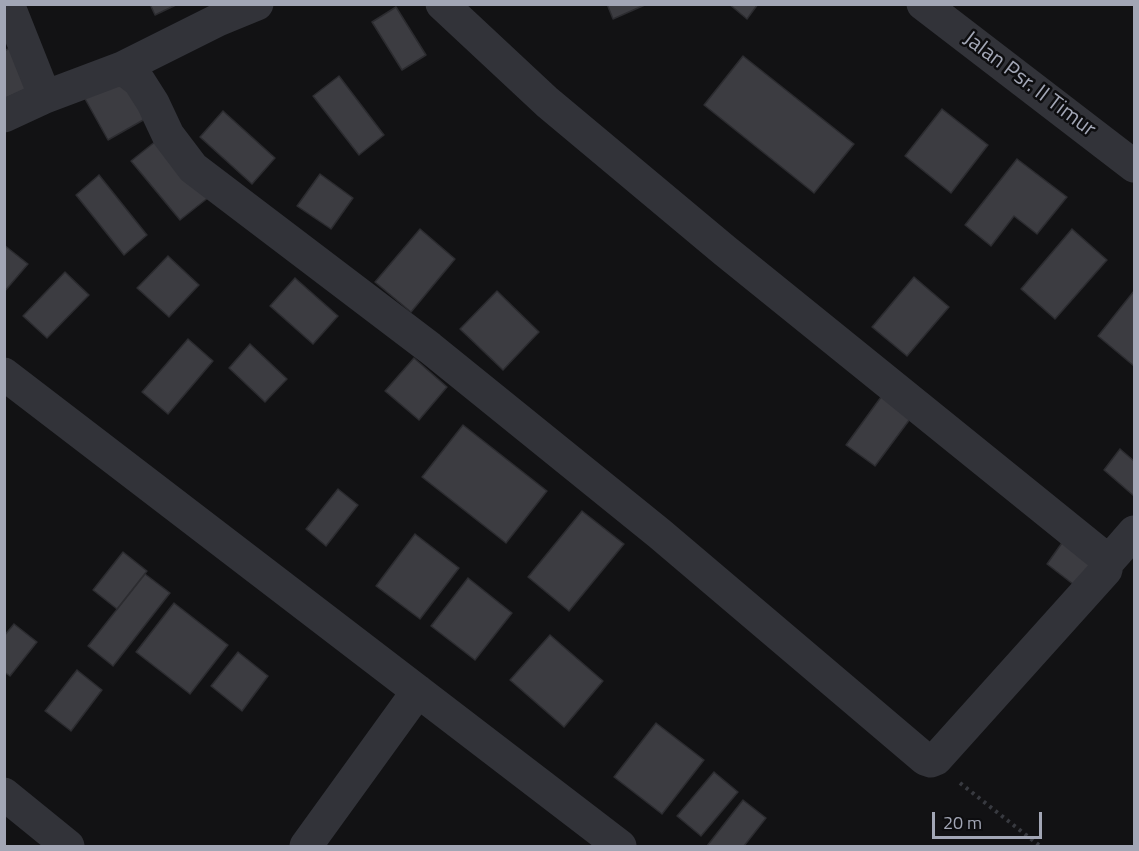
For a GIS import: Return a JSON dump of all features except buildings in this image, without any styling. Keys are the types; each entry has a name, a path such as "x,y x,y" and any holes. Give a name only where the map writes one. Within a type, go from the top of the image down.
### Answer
{"street":[{"path":"8,4 45,97"},
{"path":"4,116 45,97 122,68 215,12 257,4"},
{"path":"122,68 139,81 153,103 168,135 193,168 430,348 660,534 925,759 931,761 936,759 1106,570 1105,558 546,102 442,4"},
{"name":"Jalan Psr. II Timur","path":"923,4 1134,166"},
{"path":"4,374 620,846"},
{"path":"1107,563 1134,532"},
{"path":"306,846 418,691"},
{"path":"4,794 68,846"}],"path":[{"path":"931,761 1041,846"}]}
